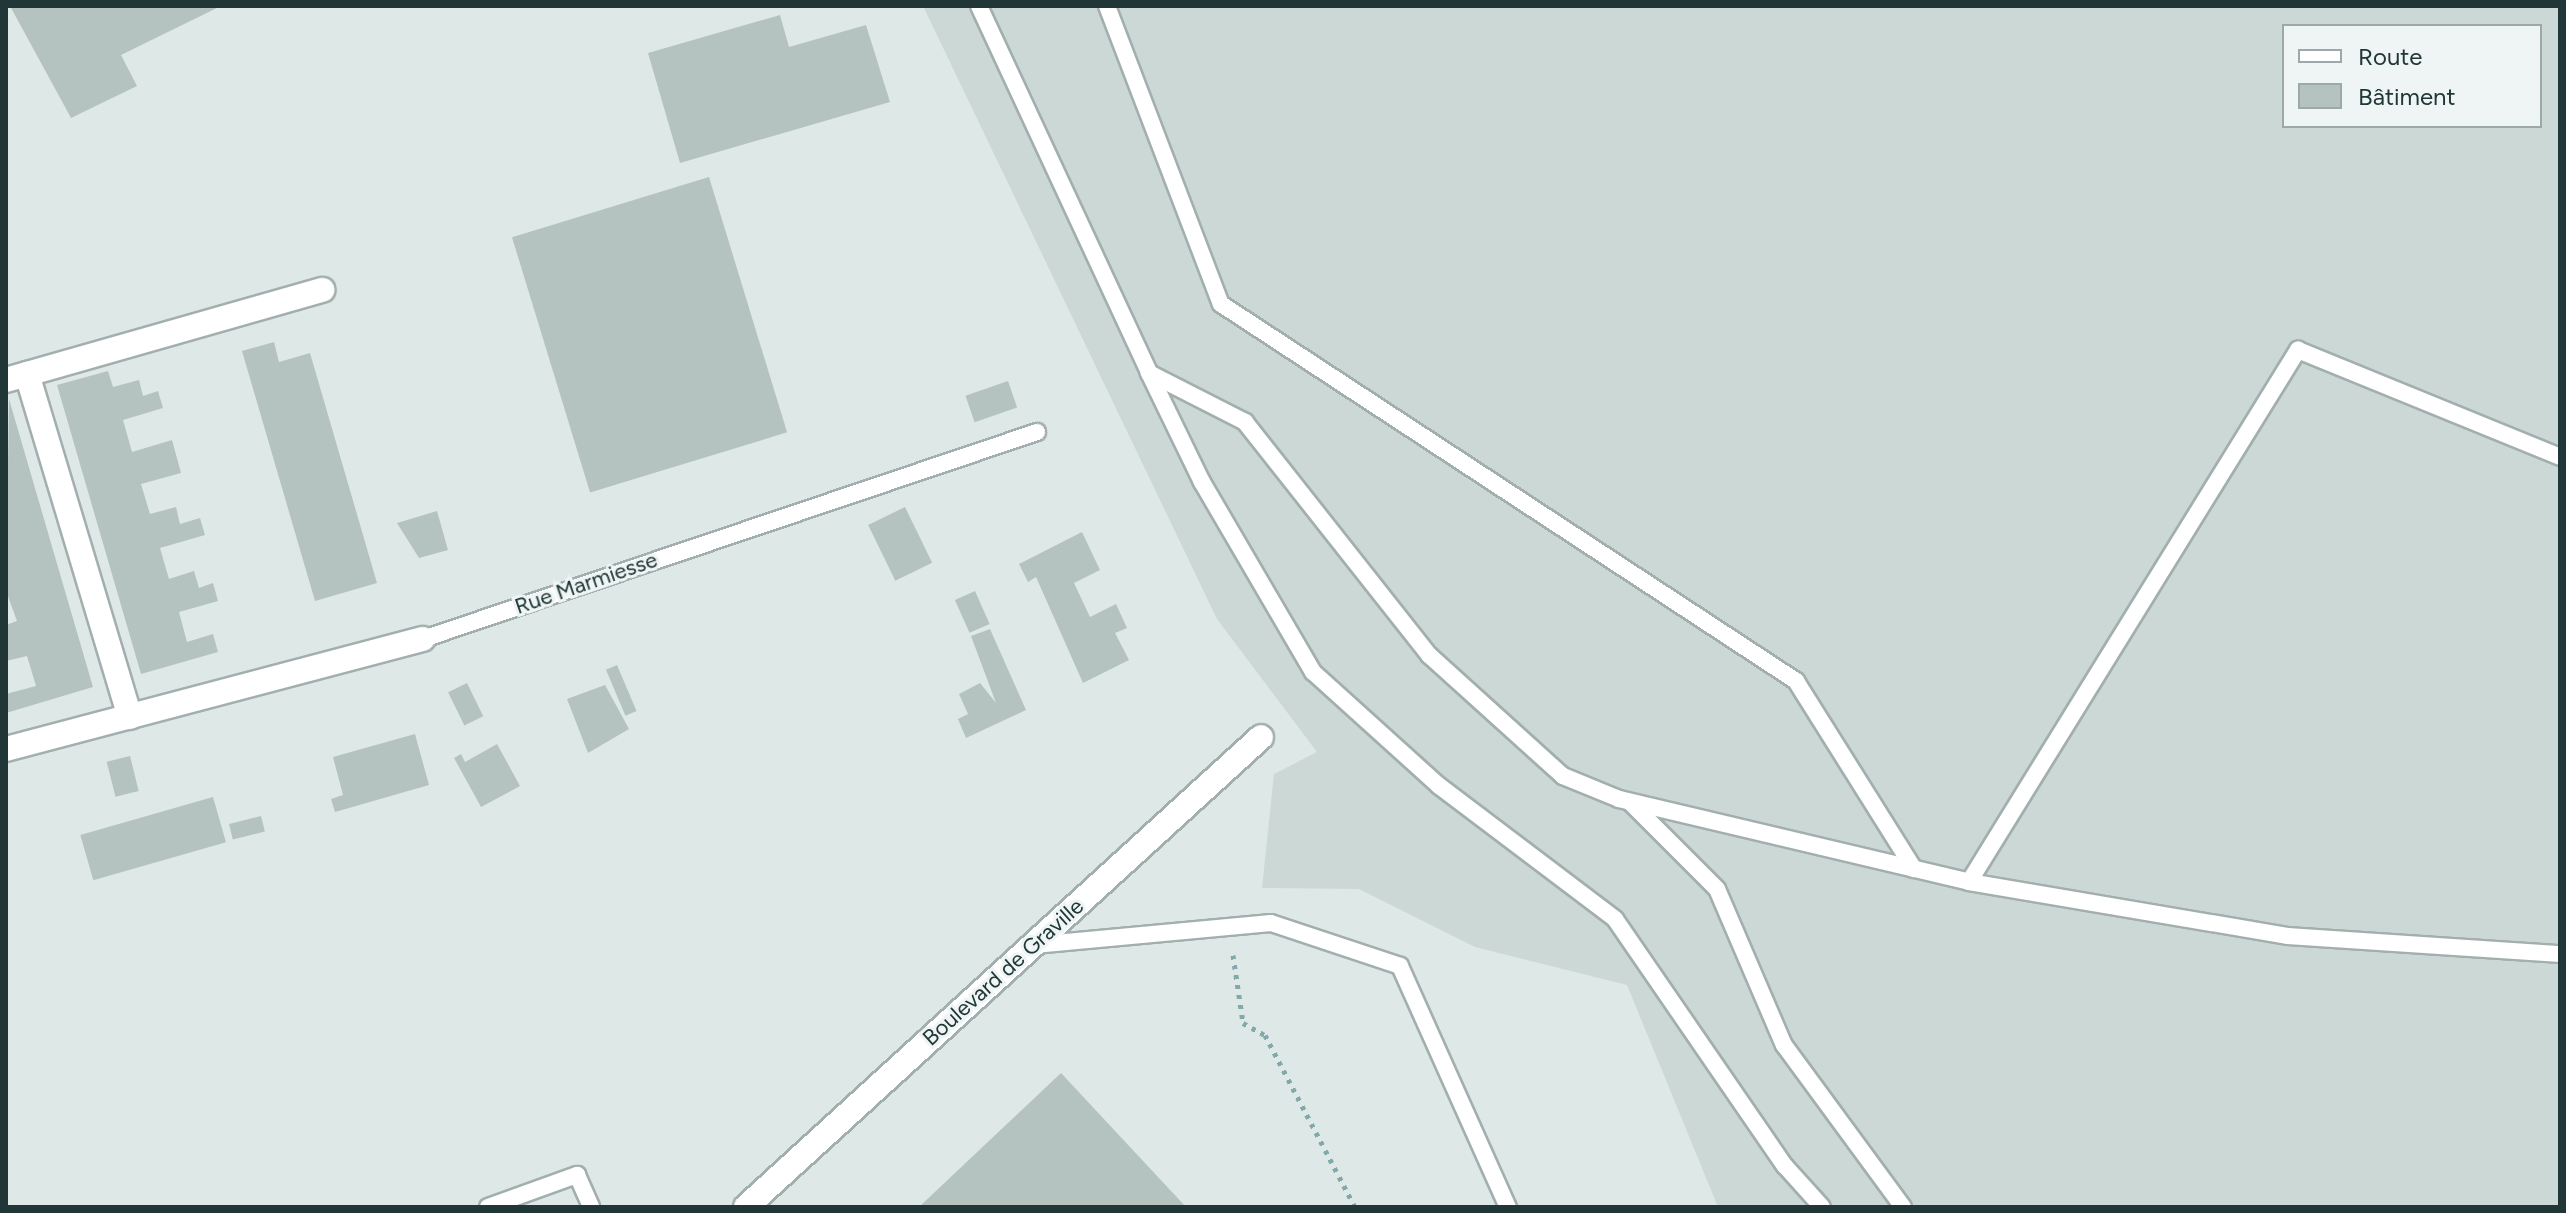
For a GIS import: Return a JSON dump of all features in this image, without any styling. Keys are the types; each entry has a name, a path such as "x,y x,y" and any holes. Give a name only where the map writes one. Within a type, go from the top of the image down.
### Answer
{"street":[{"path":"130,717 16,377 322,290"},
{"name":"Rue Marmiesse","path":"6,749 423,639"},
{"name":"Boulevard de Graville","path":"746,1207 1261,737"}],"lane":[{"path":"979,6 1202,482 1313,672 1438,785 1615,919 1785,1166 1822,1207"},
{"path":"1107,6 1221,304 1796,681 1914,869"},
{"path":"1969,882 2298,350 2560,457"},
{"path":"1149,373 1245,422 1429,655 1563,776 1629,801 1969,882 2288,936 2560,954"},
{"name":"Rue Marmiesse","path":"423,639 1037,432"},
{"path":"1629,801 1717,889 1784,1045 1903,1207"},
{"path":"1032,945 1271,923 1400,966 1508,1207"},
{"path":"488,1207 577,1175 591,1207"}],"path":[{"path":"1223,927 1243,1023 1265,1035 1355,1207"}],"shaded area":[{"path":"923,6 2560,6 2560,1207 1718,1207 1627,985 1475,947 1359,889 1262,888 1274,774 1317,752 1217,619"}],"building":[{"path":"10,6 221,6 121,55 137,86 71,118"},
{"path":"780,15 789,47 866,25 890,102 680,163 648,53"},
{"path":"709,177 787,432 590,493 512,237"},
{"path":"274,342 279,362 310,353 377,583 315,601 242,351"},
{"path":"108,371 113,387 139,380 143,396 158,391 163,408 123,420 132,452 172,440 181,473 141,484 150,514 176,507 180,524 200,518 205,535 160,548 169,579 194,571 199,588 213,583 218,601 179,612 187,642 213,634 218,652 141,674 57,385"},
{"path":"1008,381 1017,407 975,422 965,396"},
{"path":"9,399 93,687 6,713 6,694 36,686 27,656 6,661 6,625 17,621 6,591"},
{"path":"905,507 932,563 895,581 868,525"},
{"path":"437,511 448,550 419,558 397,523"},
{"path":"1082,532 1100,570 1074,583 1090,617 1116,604 1127,628 1115,633 1129,660 1083,683 1036,577 1028,582 1019,564"},
{"path":"975,591 990,624 970,633 955,600"},
{"path":"990,629 1026,710 966,738 958,719 968,714 959,694 980,683 996,703 971,636"},
{"path":"617,665 637,711 625,716 606,670"},
{"path":"467,683 483,716 464,725 448,692"},
{"path":"605,685 629,729 588,753 567,699"},
{"path":"415,734 429,785 335,812 331,799 343,795 333,757"},
{"path":"497,744 520,786 481,807 454,758 461,754 465,762"},
{"path":"130,756 139,791 115,797 107,762"},
{"path":"213,797 226,842 93,880 80,835"},
{"path":"261,816 265,832 233,840 229,824"},
{"path":"1061,1073 1186,1207 919,1207"}]}
